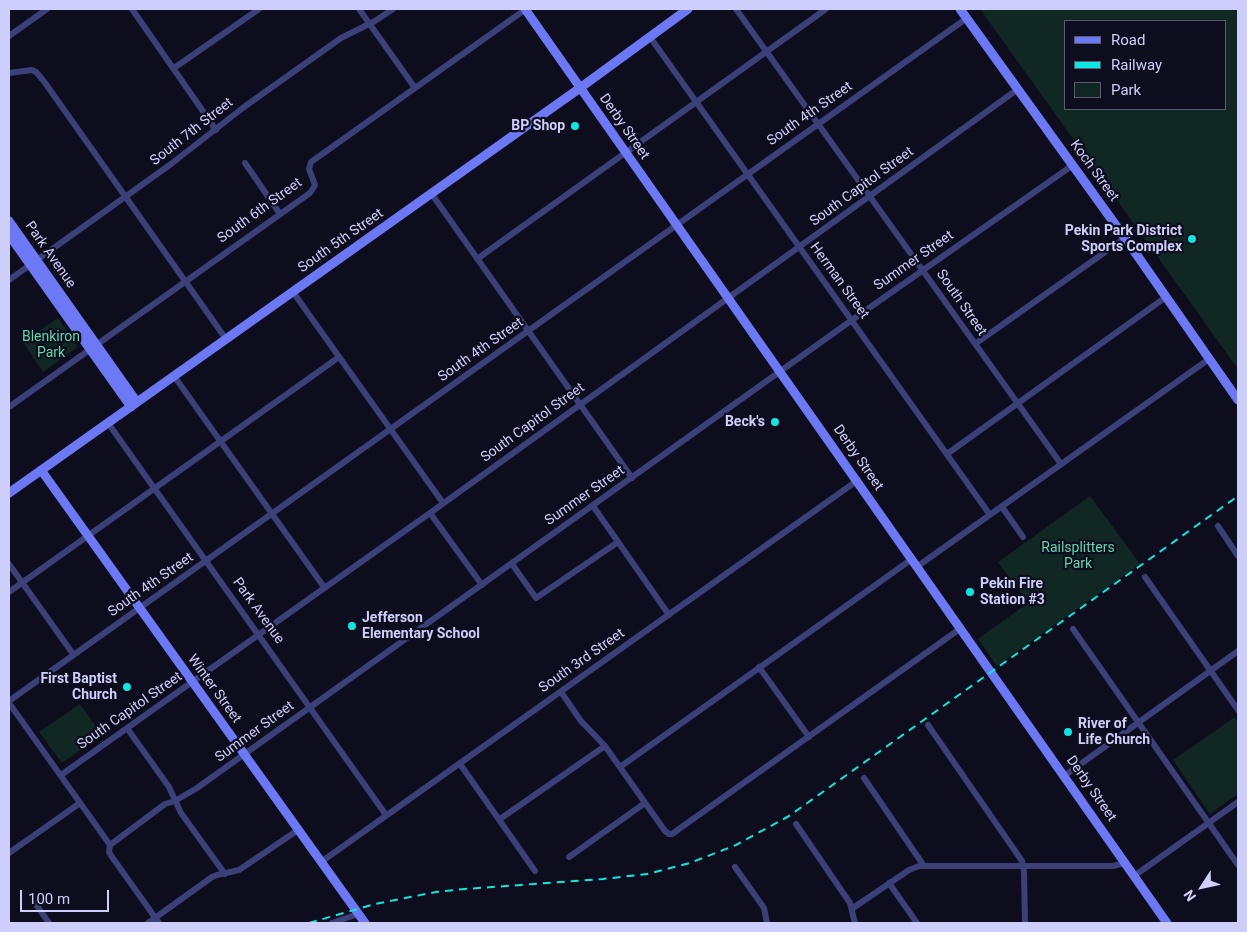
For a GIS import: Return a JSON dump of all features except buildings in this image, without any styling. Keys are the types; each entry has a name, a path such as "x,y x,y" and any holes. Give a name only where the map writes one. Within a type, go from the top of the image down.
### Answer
{"street":[{"path":"9,36 47,9"},
{"path":"132,9 216,130"},
{"path":"174,68 259,9"},
{"path":"359,9 415,88"},
{"name":"South 7th Street","path":"9,280 126,197 244,107 342,38 370,24 393,9"},
{"name":"Derby Street","path":"526,9 858,480 1165,921"},
{"name":"South 6th Street","path":"9,407 314,189 314,182 309,170 312,162 526,9"},
{"name":"South 5th Street","path":"9,494 580,88 688,9"},
{"name":"South Street","path":"736,9 1061,464"},
{"path":"478,259 826,9"},
{"name":"Koch Street","path":"960,9 1125,238 1238,400"},
{"name":"South 4th Street","path":"9,702 73,654 272,515 967,18"},
{"name":"Herman Street","path":"650,37 990,515"},
{"path":"9,74 29,70 36,72 226,339"},
{"name":"South Capitol Street","path":"60,775 580,405 1018,89"},
{"path":"245,163 280,214"},
{"name":"Summer Street","path":"110,845 165,804 197,788 244,755 852,320 1073,165"},
{"path":"431,194 632,478"},
{"name":"Park Avenue","path":"9,221 33,262 134,405"},
{"name":"Park Avenue","path":"9,235 33,262"},
{"path":"975,344 1125,238"},
{"path":"293,292 443,503"},
{"path":"947,454 1166,297"},
{"path":"9,592 339,357"},
{"path":"620,767 759,667 1002,507 1210,359"},
{"path":"174,376 324,587"},
{"name":"Park Avenue","path":"108,423 386,815"},
{"name":"Winter Street","path":"41,470 365,923"},
{"name":"South 3rd Street","path":"321,862 858,480"},
{"path":"593,506 669,615"},
{"path":"1002,507 1023,536"},
{"path":"430,512 482,585"},
{"path":"1218,526 1238,556"},
{"path":"512,564 536,598 618,542"},
{"path":"9,564 73,654"},
{"path":"1145,577 1238,710"},
{"path":"561,692 581,721 620,767 665,831 670,834 961,628"},
{"path":"1073,629 1238,865"},
{"path":"1064,776 1238,651"},
{"path":"759,667 809,737"},
{"path":"9,702 110,845 109,852 112,857 157,921"},
{"path":"928,724 1013,848 1023,866 1024,923"},
{"path":"127,728 169,787 181,813 225,874"},
{"path":"500,819 604,746"},
{"path":"460,764 535,871"},
{"path":"864,778 924,866"},
{"path":"1134,876 1238,802"},
{"path":"9,854 80,803"},
{"path":"569,857 646,803"},
{"path":"796,824 853,908 855,923"},
{"path":"148,923 157,921 212,877 243,868 298,830"},
{"path":"853,908 909,870 924,866 1113,866 1125,863"},
{"path":"735,867 764,908 767,923"},
{"path":"889,883 916,923"},
{"path":"35,903 49,923"},
{"path":"332,923 358,914"}],"green space":[{"name":"Pekin Park District Sports Complex","path":"980,9 1238,9 1238,369"},
{"name":"Blenkiron Park","path":"58,318 78,347 43,372 23,342"},
{"name":"Railsplitters Park","path":"1090,496 1140,564 997,666 978,639 1028,603 998,562"},
{"path":"80,704 102,735 62,763 39,732"},
{"path":"1235,717 1238,723 1238,794 1210,814 1173,760"}],"railway":[{"path":"309,923 375,904 436,892 647,874 690,863 736,845 789,816 1238,496"}],"place":[{"name":"BP Shop","path":"575,126"},
{"name":"Pekin Park District Sports Complex","path":"1192,239"},
{"name":"Beck's","path":"775,422"},
{"name":"Pekin Fire Station #3","path":"970,592"},
{"name":"Jefferson Elementary School","path":"352,626"},
{"name":"First Baptist Church","path":"127,687"},
{"name":"River of Life Church","path":"1068,732"}]}
